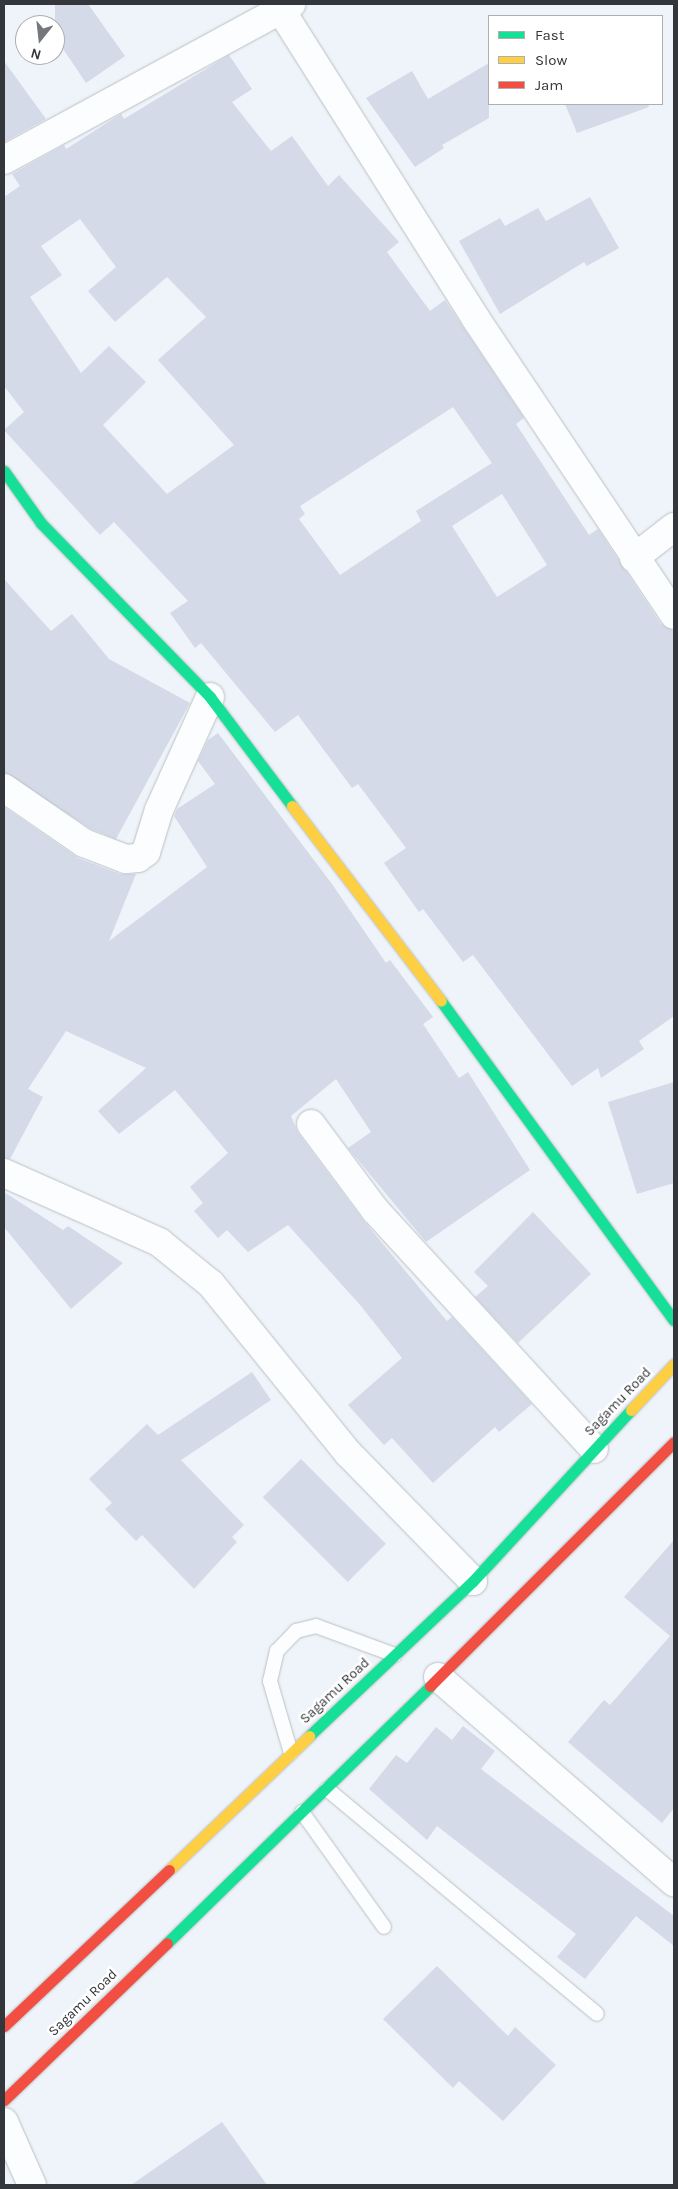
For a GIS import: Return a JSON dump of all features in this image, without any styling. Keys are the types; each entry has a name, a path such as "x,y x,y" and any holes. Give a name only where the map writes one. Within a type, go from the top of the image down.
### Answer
{"main road":[{"path":"4,471 41,523 210,697 490,1066 674,1320"},
{"name":"Sagamu Road","path":"4,2026 473,1581 674,1364"},
{"name":"Sagamu Road","path":"4,2100 327,1789 438,1677 671,1453"}],"street":[{"path":"4,160 283,6 471,311 634,558 674,615"},
{"path":"634,558 674,527"},
{"path":"4,788 84,843 126,860 138,858 146,852 159,810 210,697"},
{"path":"311,1124 375,1210 594,1449"},
{"path":"4,1173 159,1242 211,1284 348,1453 473,1581"},
{"path":"438,1677 674,1882"},
{"path":"4,2122 32,2185"}],"lane":[{"path":"291,1753 270,1681 277,1652 296,1631 316,1626 395,1655"},
{"path":"327,1789 597,2014"},
{"path":"302,1812 384,1927"}],"building":[{"path":"55,4 88,4 125,56 86,83 65,52 65,15 55,15"},
{"path":"229,55 252,89 232,102 271,151 292,136 328,186 339,175 399,242 387,252 430,311 445,300 524,418 516,424 589,535 598,529 661,624 674,631 674,1016 639,1041 644,1049 601,1078 598,1068 572,1086 473,955 463,962 423,909 419,912 384,863 406,848 358,784 352,788 298,715 275,732 201,643 195,648 170,613 188,601 114,522 100,535 4,430 24,412 4,386 4,197 20,186 12,174 64,145 66,149 121,114 124,119","holes":["80,219 116,267 88,291 115,322 167,277 206,317 158,360 234,445 167,494 103,425 146,382 109,346 81,373 30,297 62,275 41,246","453,407 492,463 416,511 421,521 340,575 299,519 305,514 300,506","502,494 547,565 497,597 452,526"]},
{"path":"4,61 46,119 4,142"},
{"path":"488,64 489,118 442,145 444,148 415,167 366,98 412,71 428,99"},
{"path":"565,105 648,105 649,107 577,133"},
{"path":"590,197 619,248 587,266 584,262 500,314 459,241 500,218 505,226 538,208 546,221"},
{"path":"4,579 51,631 72,614 109,659 190,703 116,839 91,829 4,773"},
{"path":"218,733 332,884 386,963 390,960 433,1017 423,1024 459,1078 468,1072 530,1170 426,1242 348,1148 371,1132 336,1079 291,1116 298,1133 363,1220 447,1321 452,1317 532,1404 499,1432 495,1427 433,1483 392,1438 384,1445 348,1405 402,1358 361,1306 288,1225 248,1252 227,1230 218,1238 194,1211 203,1203 190,1187 228,1153 175,1090 119,1134 98,1111 146,1068 66,1031 28,1089 43,1097 10,1159 4,1158 4,807 78,858 120,874 136,874 109,941 207,867 174,816 177,809 215,784 198,761 208,740"},
{"path":"674,1082 674,1183 637,1194 608,1102"},
{"path":"4,1192 63,1230 68,1226 123,1263 71,1309 4,1227"},
{"path":"533,1212 591,1274 518,1343 475,1297 488,1286 474,1272"},
{"path":"252,1372 271,1400 181,1460 244,1525 232,1537 237,1542 194,1589 142,1535 136,1541 105,1509 112,1503 89,1479 147,1424 158,1435"},
{"path":"301,1459 386,1544 348,1582 263,1497"},
{"path":"674,1540 674,1808 662,1823 568,1742 604,1700 610,1705 670,1636 624,1597"},
{"path":"463,1726 495,1751 481,1769 674,1916 674,1946 636,1916 585,1979 557,1957 576,1934 437,1826 427,1840 369,1789 396,1755 407,1763 436,1727 452,1740"},
{"path":"437,1966 508,2036 515,2027 556,2065 503,2121 459,2081 453,2088 383,2019"},
{"path":"222,2122 267,2185 131,2185"}],"traffic: fast":[{"path":"4,471 41,523 210,697 292,806"},
{"path":"441,1001 674,1320"},
{"path":"309,1736 473,1581 631,1410"},
{"path":"167,1943 430,1686"}],"traffic: slow":[{"path":"292,806 441,1001"},
{"path":"631,1410 674,1364"},
{"path":"169,1870 309,1736"}],"traffic: jam":[{"path":"430,1686 674,1442"},
{"path":"4,2026 169,1870"},
{"path":"4,2100 167,1943"}]}
